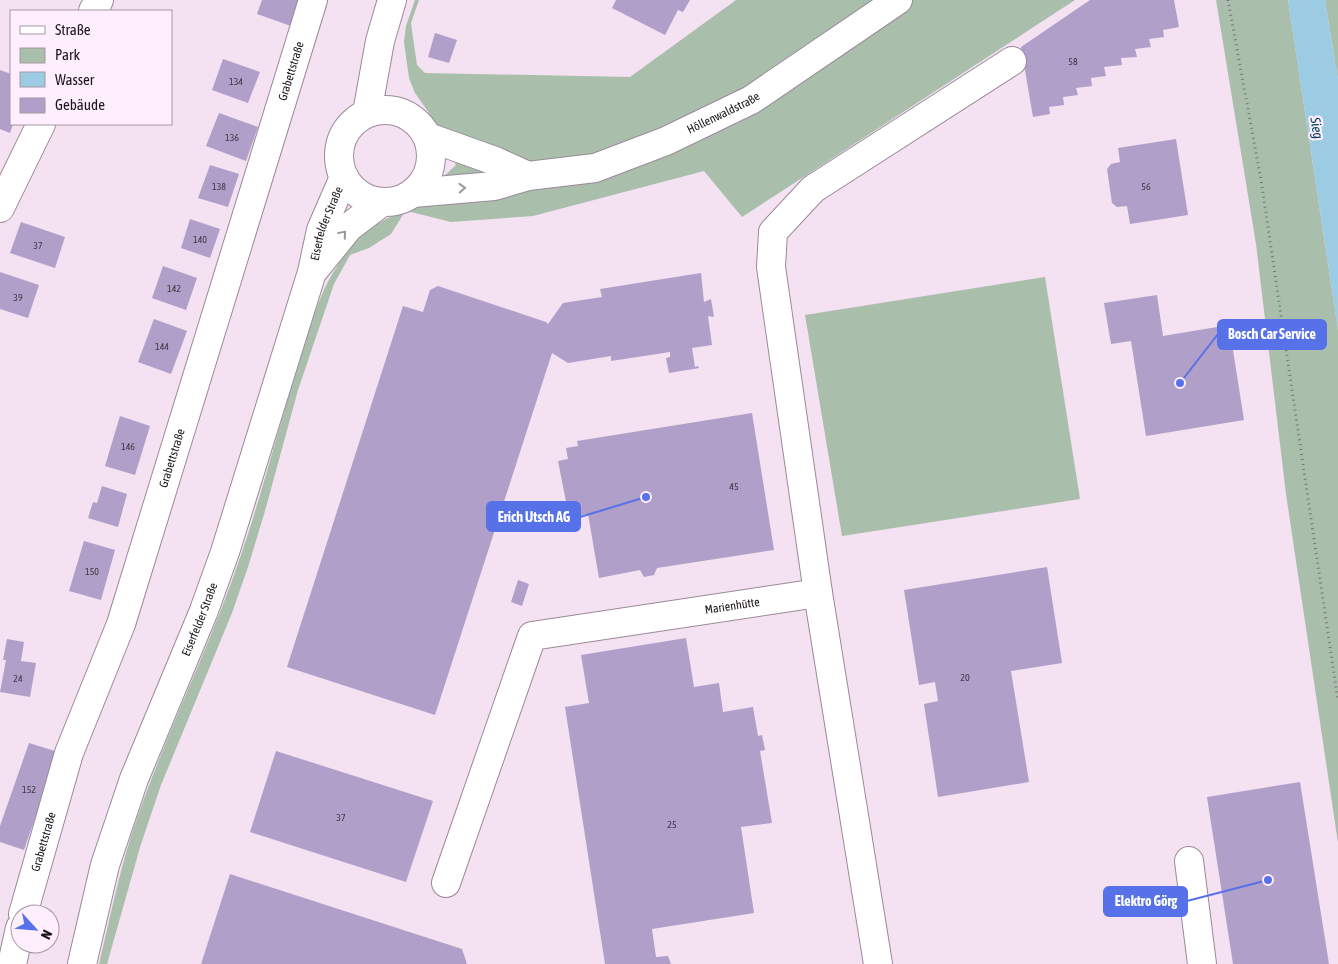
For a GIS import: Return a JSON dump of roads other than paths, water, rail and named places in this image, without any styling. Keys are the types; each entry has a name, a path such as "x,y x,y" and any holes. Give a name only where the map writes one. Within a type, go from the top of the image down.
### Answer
{"street":[{"name":"Grabettstraße","path":"26,904 69,754 121,624 313,0"},
{"path":"367,112 380,41 392,0"},
{"name":"Höllenwaldstraße","path":"413,193 494,186 528,176 595,168 666,141 751,100 898,0"},
{"path":"380,41 390,92 402,112"},
{"path":"878,964 818,592 771,267 773,232 813,189 1012,62"},
{"path":"390,109 402,112 417,122 428,137 432,152 430,168 424,182 413,193 404,198 382,202 367,198 353,190 344,177 339,162 342,140 354,121 367,112 390,109"},
{"path":"0,208 41,125"},
{"path":"428,137 495,161 528,176"},
{"name":"Eiserfelder Straße","path":"82,964 105,865 134,779 203,613 225,552 312,272 321,230 344,177"},
{"name":"Eiserfelder Straße","path":"312,272 349,227 382,202"},
{"name":"Marienhütte","path":"446,883 532,636 818,592"},
{"path":"1189,861 1202,964"}],"water":[{"name":"Sieg","path":"1288,0 1325,0 1338,80 1338,330"}],"place":[{"name":"Bosch Car Service","path":"1180,383"},
{"name":"Erich Utsch AG","path":"646,497"},
{"name":"Elektro Görg","path":"1268,880"}]}
